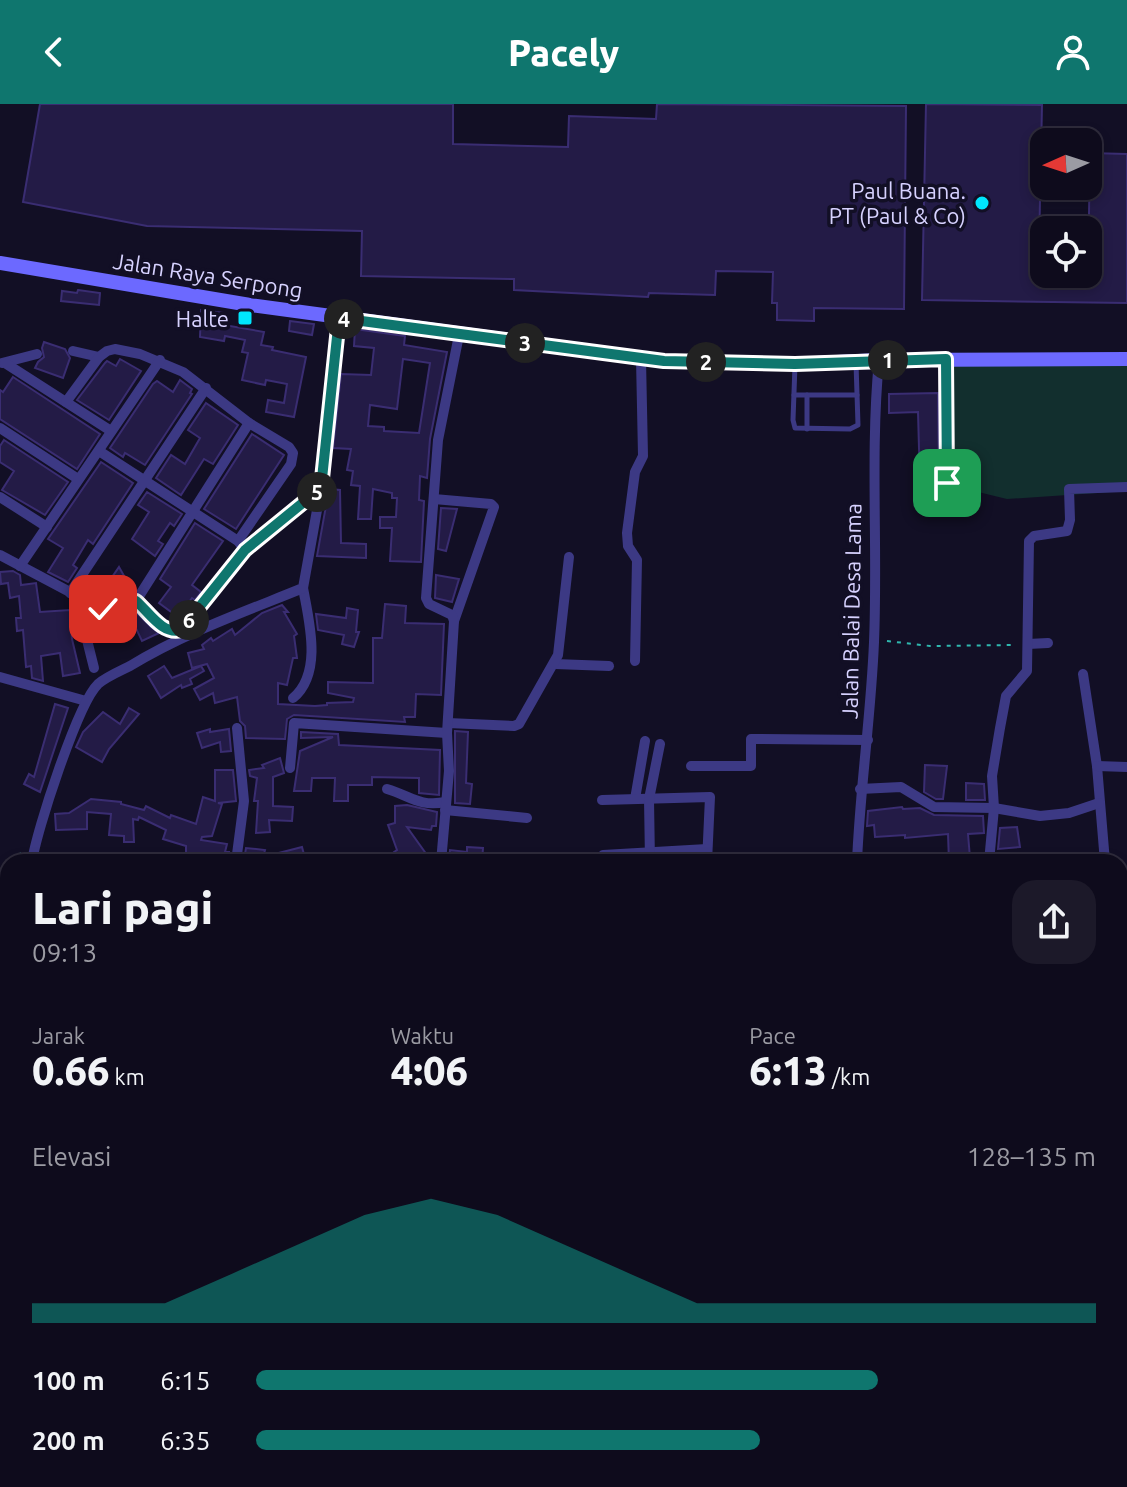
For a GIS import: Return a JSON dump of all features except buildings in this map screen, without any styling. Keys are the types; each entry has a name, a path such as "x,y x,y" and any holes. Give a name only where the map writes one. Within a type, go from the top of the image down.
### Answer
{"main road":[{"name":"Jalan Raya Serpong","path":"0,263 339,318 641,359 795,364 879,360 1127,359"}],"street":[{"path":"293,698 304,689 312,642 303,588 321,488 339,318"},
{"path":"454,621 452,615 429,604 426,598 438,440 459,335"},
{"path":"66,402 99,357 115,349 160,360 206,388 249,423 291,449 292,459 242,546 181,630 171,632 165,629 136,601"},
{"path":"73,351 99,357"},
{"path":"3,363 37,354"},
{"path":"635,661 637,560 628,546 627,533 632,485 643,456 641,359"},
{"path":"946,359 947,483"},
{"path":"160,360 47,527 7,562 103,609 136,601 249,423"},
{"name":"Jalan Balai Desa Lama","path":"857,854 874,640 873,516 879,360"},
{"path":"3,363 111,431"},
{"path":"94,668 73,594 144,479 206,388"},
{"path":"0,428 78,479"},
{"path":"99,451 242,546"},
{"path":"990,854 994,808 992,776 1006,696 1027,671 1030,538 1067,531 1070,520 1069,489 1127,487"},
{"path":"242,546 321,488"},
{"path":"0,497 47,527"},
{"path":"434,499 491,504 494,508 454,621 447,728 449,771 442,854"},
{"path":"290,768 293,723 447,728 517,726 548,670 555,664 569,557"},
{"path":"33,854 38,829 86,701 98,684 162,646 303,588"},
{"path":"1028,644 1048,643"},
{"path":"555,664 609,666"},
{"path":"1083,674 1097,766 1104,854"},
{"path":"0,677 86,701"},
{"path":"237,728 244,801 237,854"},
{"path":"691,766 751,766 751,739 868,740"},
{"path":"635,799 645,741"},
{"path":"650,854 649,799 660,744"},
{"path":"1097,766 1127,767"},
{"path":"860,789 901,787 934,807 994,808 1040,816 1069,813 1099,803"},
{"path":"387,789 402,793 420,804 527,818"},
{"path":"602,800 710,797 707,854"},
{"path":"671,854 707,849"}],"lane":[{"path":"795,364 793,426 807,429 856,427 856,362"},
{"path":"794,395 857,395"},
{"path":"807,395 807,429"}],"path":[{"path":"874,640 930,646 1028,644"}],"green space":[{"path":"1127,361 1127,491 1007,499 941,483 940,365"}],"place":[{"name":"Paul Buana. PT (Paul & Co)","path":"982,203"},
{"name":"Halte","path":"245,318"}],"route":[{"path":"103,609 136,601 165,629 171,632 181,630 245,550 321,488 339,318 664,361 795,364 946,359 947,483"}]}
